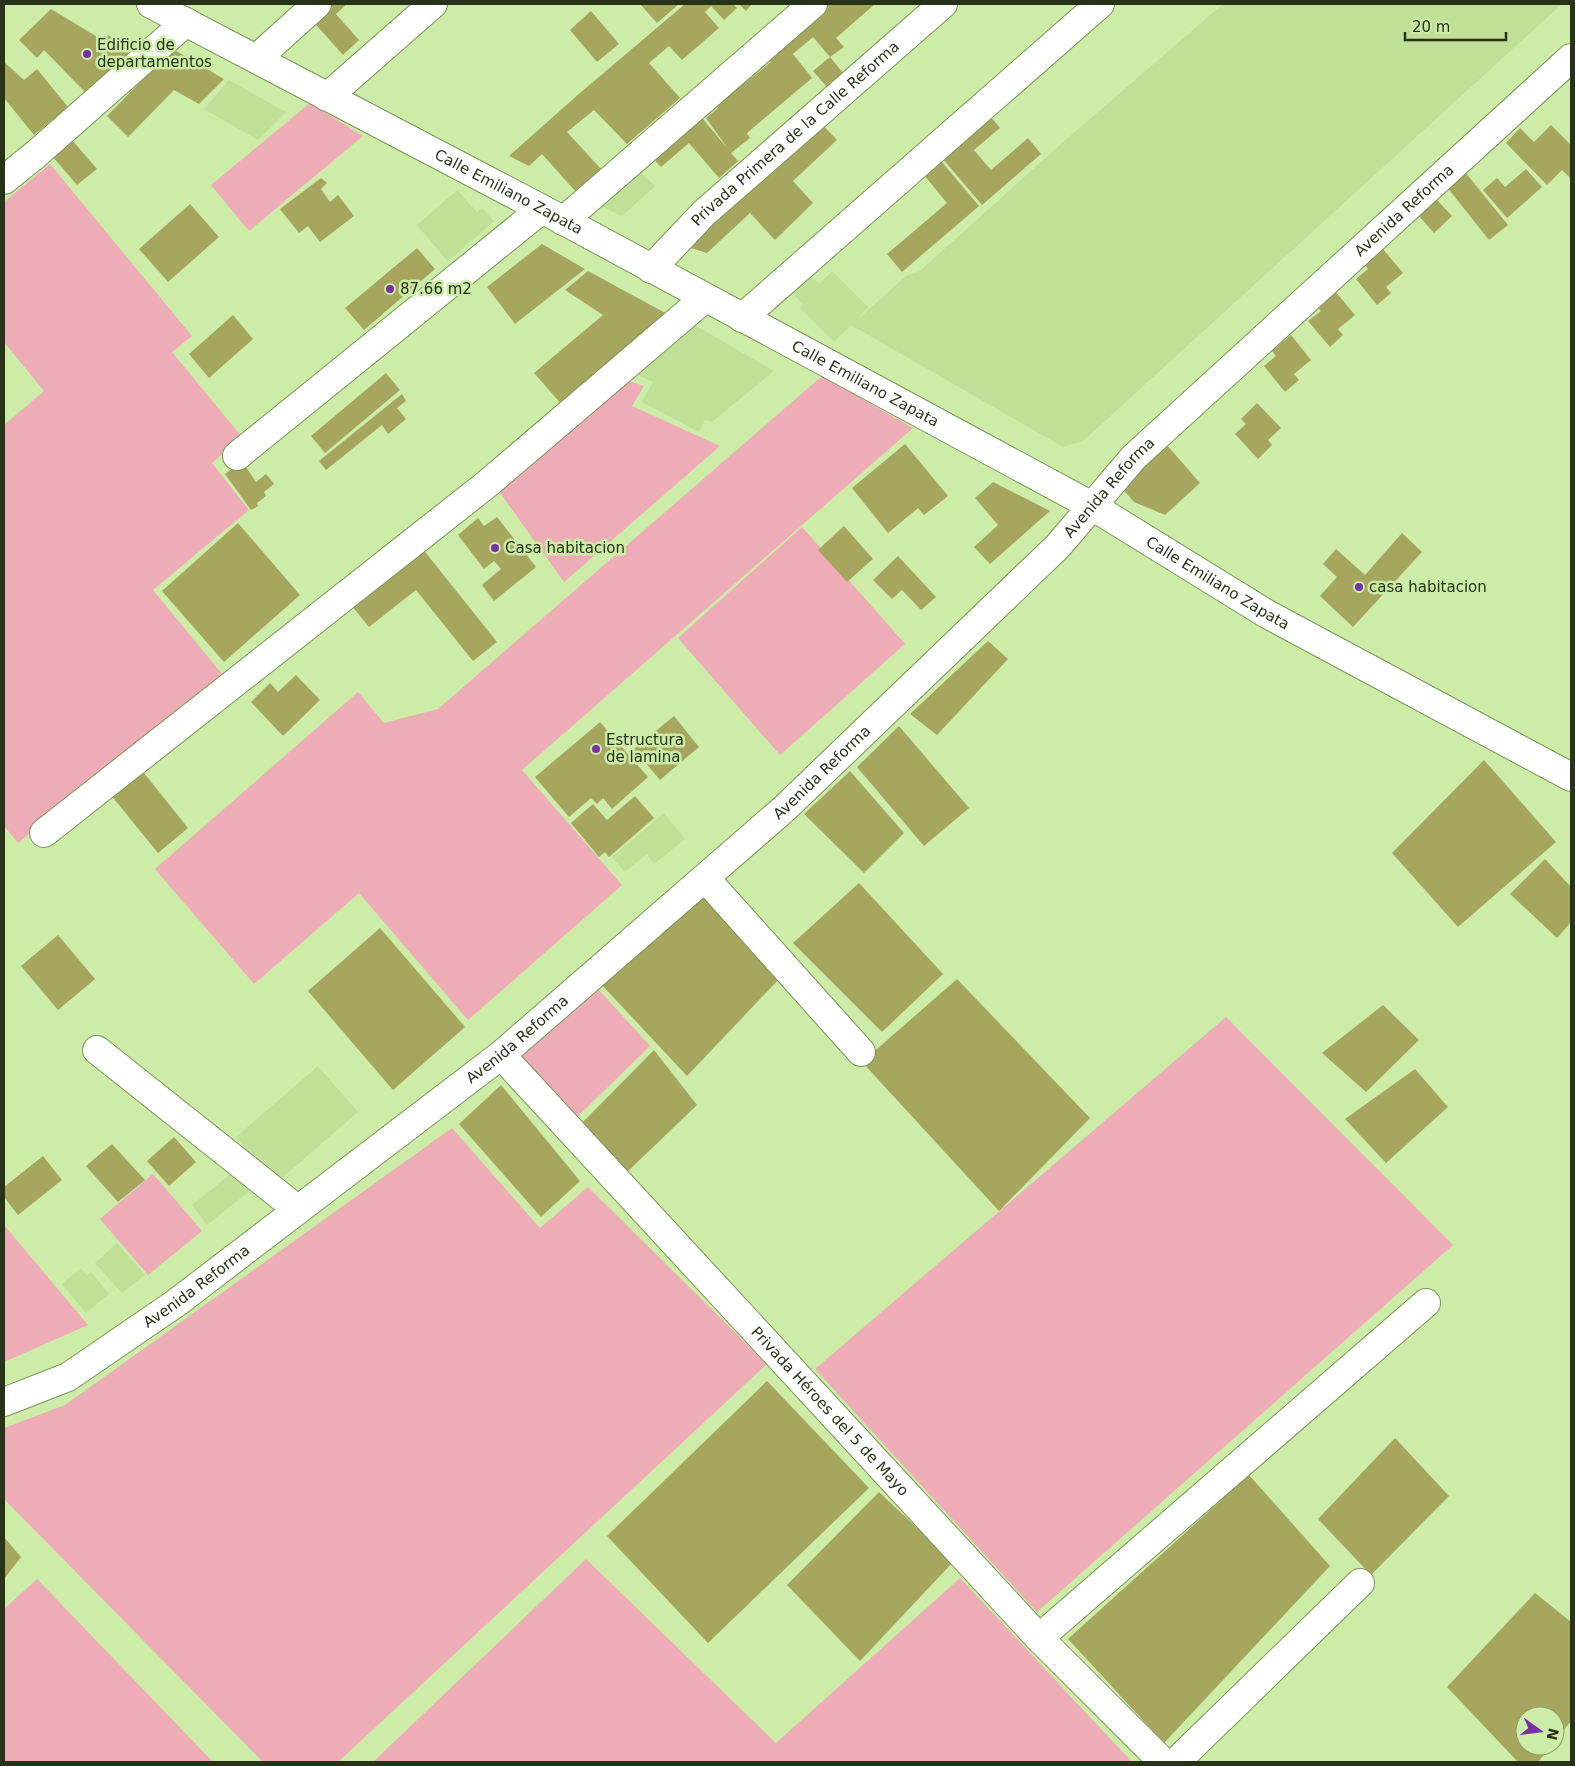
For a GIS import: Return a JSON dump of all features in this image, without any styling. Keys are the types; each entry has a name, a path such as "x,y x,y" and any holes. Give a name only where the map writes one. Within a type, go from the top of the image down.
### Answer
{"street":[{"name":"Calle Emiliano Zapata","path":"151,4 552,215 1092,506 1267,614 1571,777"},
{"path":"256,59 317,4"},
{"path":"327,97 433,4"},
{"path":"237,456 552,215 813,4"},
{"name":"Privada Primera de la Calle Reforma","path":"651,269 704,213 943,4"},
{"path":"742,318 1100,4"},
{"path":"4,180 186,22"},
{"name":"Avenida Reforma","path":"4,1402 68,1377 176,1303 500,1056 785,808 1051,553 1134,457 1571,58"},
{"path":"44,833 487,484 705,298"},
{"path":"705,878 861,1052"},
{"path":"97,1050 297,1210"},
{"name":"Privada Héroes del 5 de Mayo","path":"500,1056 1039,1638 1163,1762"},
{"path":"1039,1638 1426,1303"},
{"path":"1176,1762 1360,1583"}],"shaded area":[{"path":"1223,4 1562,4 1083,441 1063,447 851,325 834,342 800,308 803,304 792,293 810,275 820,284 832,271 868,307 856,321 906,276 920,271 1061,144"},
{"path":"229,80 286,112 258,140 204,109"},
{"path":"310,103 363,136 249,231 211,185"},
{"path":"50,164 192,336 172,352 242,437 212,463 249,510 153,590 222,674 18,843 4,826 4,425 44,391 4,342 4,202"},
{"path":"633,165 655,186 622,216 592,202"},
{"path":"457,190 477,212 482,208 494,221 448,262 417,225"},
{"path":"693,324 774,371 712,422 705,420 699,432 642,402 653,382 636,374"},
{"path":"822,376 913,428 522,770 622,885 468,1020 359,893 254,984 155,869 358,692 384,723 438,709"},
{"path":"629,381 644,386 632,406 720,446 564,582 498,490"},
{"path":"802,527 905,644 780,755 678,638"},
{"path":"664,813 685,839 654,864 647,854 625,872 612,857"},
{"path":"598,989 650,1046 573,1121 516,1057"},
{"path":"1226,1017 1453,1245 1037,1612 815,1369"},
{"path":"318,1066 358,1112 276,1183 236,1137"},
{"path":"452,1128 540,1228 588,1187 767,1364 338,1762 263,1762 4,1499 4,1428 65,1405"},
{"path":"237,1169 252,1189 207,1225 192,1205"},
{"path":"153,1174 202,1231 148,1275 100,1219"},
{"path":"4,1225 88,1325 4,1362"},
{"path":"117,1243 145,1275 122,1293 95,1263"},
{"path":"81,1268 87,1276 91,1272 109,1294 86,1313 62,1284"},
{"path":"586,1559 776,1743 960,1578 1132,1762 373,1762"},
{"path":"37,1579 213,1762 4,1762 4,1609"}],"building":[{"path":"325,4 347,4 336,14 359,40 343,55 310,18"},
{"path":"640,4 679,4 657,23"},
{"path":"685,4 733,4 737,8 724,20 711,6 705,12 719,28 682,60 669,46 649,63 680,98 627,144 594,110 567,132 601,169 576,192 542,154 529,166 509,156 580,93"},
{"path":"739,4 752,4 746,11"},
{"path":"823,4 875,4 836,38 844,47 830,57 813,37 793,54 812,78 747,133 750,138 731,153 738,161 719,178 689,143 661,167 649,154 697,112 728,149 706,118 718,108 711,99 739,76 745,83 771,62 764,53"},
{"name":"Edificio de departamentos","path":"51,9 104,41 108,35 132,49 87,94 44,50 37,58 19,40"},
{"path":"591,11 619,44 597,62 570,30"},
{"path":"173,49 224,79 199,104 174,90 128,137 107,116"},
{"path":"830,57 843,73 826,86 813,71"},
{"path":"4,62 24,80 37,69 68,107 34,135 4,98"},
{"path":"985,110 1000,128 974,150 991,170 1028,138 1041,154 982,205 937,152"},
{"path":"817,119 837,140 793,181 813,203 775,240 750,213 707,253 681,245"},
{"path":"1551,125 1571,145 1571,179 1562,170 1547,185 1506,143 1520,128 1534,142"},
{"path":"72,140 97,169 77,185 53,157"},
{"path":"936,155 979,206 902,272 887,254 947,203 919,169"},
{"path":"1526,169 1542,187 1507,218 1483,190 1497,178 1505,187"},
{"path":"1465,172 1508,225 1489,240 1447,187"},
{"path":"321,178 327,183 321,189 330,202 338,195 354,216 320,242 308,226 299,233 280,209"},
{"path":"1436,199 1452,216 1434,233 1418,215"},
{"path":"190,204 219,237 168,282 139,249"},
{"path":"542,244 585,269 515,324 487,287"},
{"name":"87.66 m2","path":"417,248 435,269 364,330 345,308"},
{"path":"1383,249 1403,273 1386,287 1391,293 1377,305 1356,279 1368,269 1364,264"},
{"path":"588,271 669,315 563,406 534,373 603,315 565,290"},
{"path":"1335,291 1355,315 1338,329 1343,335 1330,347 1308,321 1321,311 1317,306"},
{"path":"233,315 253,339 209,378 189,354"},
{"path":"1291,335 1311,360 1294,374 1299,380 1285,392 1264,366 1276,356 1272,351"},
{"path":"386,373 400,390 325,453 311,436"},
{"path":"402,394 406,401 397,408 406,419 388,434 382,425 326,470 319,461"},
{"path":"1257,403 1281,428 1268,440 1272,445 1258,459 1235,434 1246,424 1241,419"},
{"path":"905,444 948,496 924,515 918,508 888,533 852,488"},
{"path":"1166,444 1200,483 1165,515 1134,502 1120,486"},
{"path":"242,461 256,482 266,474 274,484 264,492 266,496 257,503 258,506 251,510 225,474"},
{"path":"993,482 1050,511 990,564 974,547 998,525 975,498"},
{"name":"Casa habitacion","path":"497,517 536,567 494,601 482,585 501,569 494,561 484,569 458,535 478,518 484,526"},
{"path":"238,523 300,595 224,662 162,591"},
{"path":"844,526 873,559 847,582 818,550"},
{"name":"casa habitacion","path":"1402,533 1422,552 1353,627 1320,596 1337,577 1323,564 1336,549 1365,575"},
{"path":"418,543 497,642 473,661 416,590 369,627 347,600"},
{"path":"898,556 936,597 921,610 902,590 892,599 873,580"},
{"path":"988,641 1008,659 937,735 910,714"},
{"path":"296,675 320,700 283,736 251,702 270,683 278,692"},
{"path":"674,716 699,747 660,780 634,749"},
{"name":"Estructura de lamina","path":"600,722 648,777 612,809 603,798 597,804 591,798 569,817 535,777"},
{"path":"899,726 969,808 924,846 857,767"},
{"path":"1484,760 1556,842 1458,927 1392,853"},
{"path":"136,763 188,828 158,853 106,789"},
{"path":"850,771 904,833 864,873 804,814"},
{"path":"635,796 654,818 609,857 605,852 599,857 571,823 593,804 607,820"},
{"path":"1545,859 1571,887 1571,922 1557,938 1510,894"},
{"path":"859,883 943,974 882,1032 793,943"},
{"path":"702,892 779,979 687,1076 601,984"},
{"path":"380,928 465,1027 393,1090 308,991"},
{"path":"58,935 95,979 58,1010 21,966"},
{"path":"957,979 1090,1118 999,1211 862,1062"},
{"path":"1383,1005 1419,1040 1366,1092 1322,1053"},
{"path":"654,1050 697,1105 624,1175 578,1127"},
{"path":"1415,1069 1448,1107 1386,1163 1345,1119"},
{"path":"501,1085 580,1181 541,1217 459,1124"},
{"path":"174,1137 196,1162 169,1186 147,1161"},
{"path":"112,1144 145,1180 118,1202 86,1166"},
{"path":"43,1156 62,1180 18,1215 4,1197 4,1187"},
{"path":"767,1381 869,1488 708,1643 607,1536"},
{"path":"1395,1438 1449,1496 1371,1575 1318,1519"},
{"path":"1249,1475 1330,1566 1164,1743 1068,1639"},
{"path":"879,1492 953,1562 860,1661 787,1585"},
{"path":"4,1537 21,1557 4,1579"},
{"path":"1535,1593 1571,1622 1571,1721 1565,1728 1565,1706 1515,1706 1515,1756 1543,1756 1538,1762 1518,1762 1447,1687"}],"place":[{"name":"Edificio de departamentos","path":"87,54"},
{"name":"87.66 m2","path":"390,289"},
{"name":"Casa habitacion","path":"495,548"},
{"name":"casa habitacion","path":"1359,587"},
{"name":"Estructura de lamina","path":"596,749"}]}
